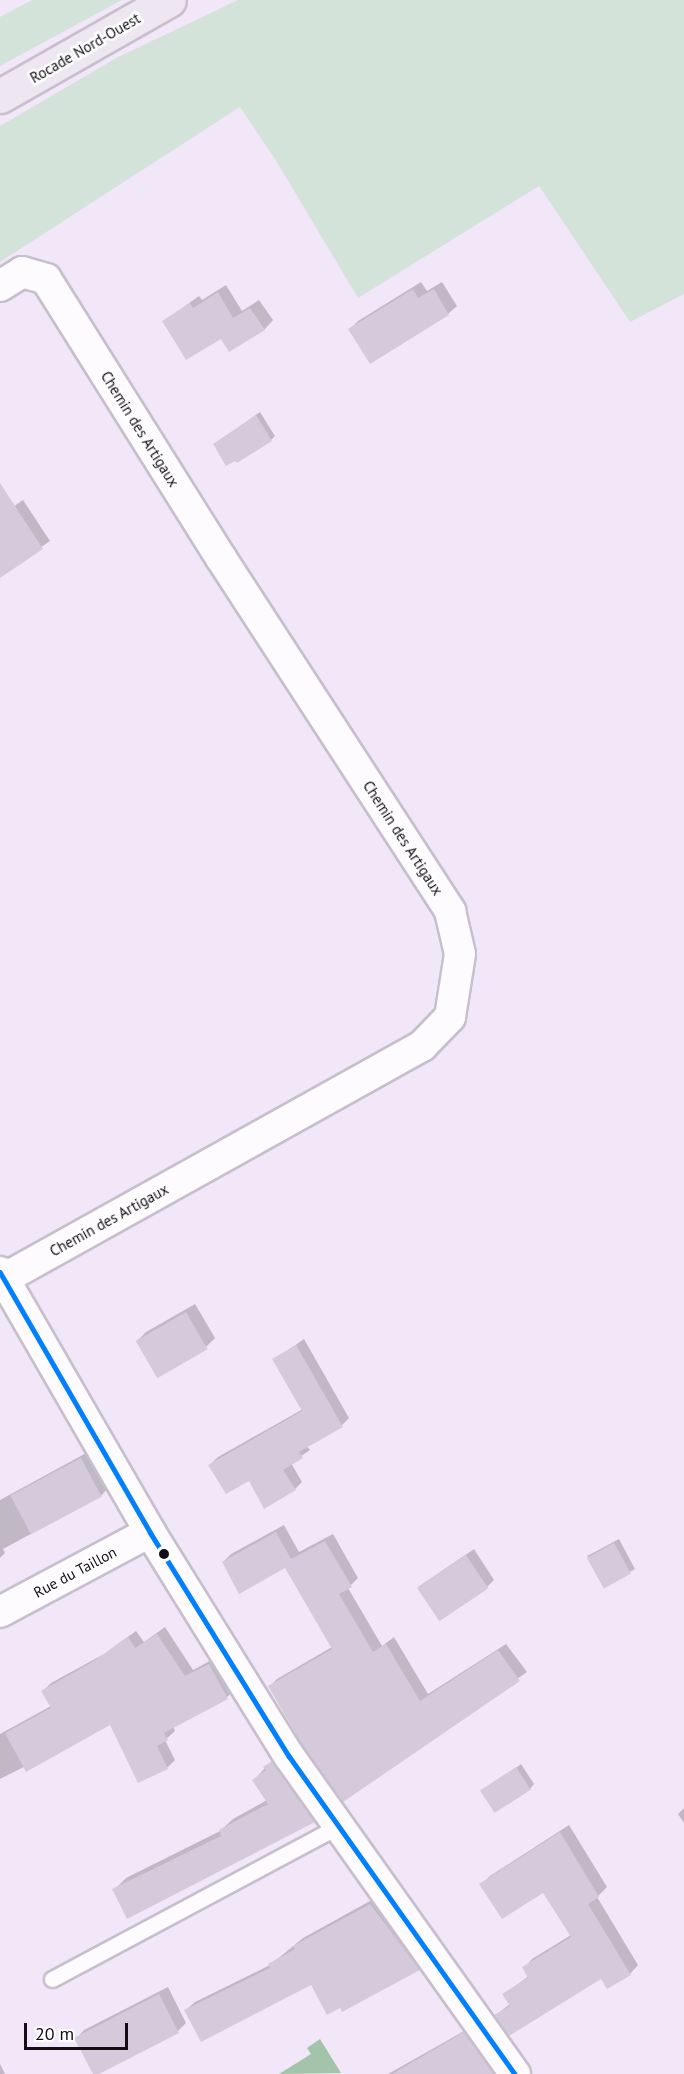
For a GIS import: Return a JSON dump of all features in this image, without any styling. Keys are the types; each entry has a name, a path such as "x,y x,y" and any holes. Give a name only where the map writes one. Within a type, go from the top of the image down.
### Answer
{"main road":[{"name":"Rocade Nord-Ouest","path":"0,96 169,0"}],"street":[{"name":"Chemin des Artigaux","path":"0,286 22,272 46,279 221,558 450,910 460,954 450,1017 422,1046 2,1276"},
{"path":"2,1276 150,1532 289,1756 515,2074"},
{"name":"Rue du Taillon","path":"0,1612 150,1532"}],"lane":[{"path":"51,1979 338,1826"}],"shaded area":[{"path":"32,0 122,0 0,66 0,17"},
{"path":"238,0 684,0 684,294 630,322 539,186 358,298 275,159 240,107 0,262 0,126 118,57"},
{"path":"320,2039 341,2073 279,2074 311,2054 307,2048"}],"building":[{"path":"413,289 418,298 434,289 449,315 370,364 348,329"},
{"path":"218,292 233,318 250,308 265,330 229,352 221,339 186,360 162,321 190,303 193,308"},
{"path":"256,415 272,441 237,463 235,461 226,466 213,444"},
{"path":"0,483 43,549 0,578"},
{"path":"186,1312 208,1349 157,1378 136,1341"},
{"path":"296,1345 343,1427 299,1452 303,1458 283,1470 296,1490 264,1509 249,1481 226,1494 208,1465 302,1411 272,1359"},
{"path":"81,1458 102,1497 31,1534 10,1496"},
{"path":"276,1532 291,1559 325,1541 352,1587 339,1594 373,1652 386,1644 420,1701 498,1650 520,1681 343,1802 303,1746 268,1686 332,1649 285,1568 239,1594 222,1562"},
{"path":"614,1543 631,1574 604,1589 587,1558"},
{"path":"466,1555 488,1588 439,1621 417,1588"},
{"path":"157,1634 185,1676 209,1664 228,1699 164,1733 168,1740 157,1746 168,1769 138,1783 110,1725 26,1772 5,1733 51,1708 41,1691 94,1661 128,1637 135,1648"},
{"path":"272,1761 315,1822 127,1919 112,1889 221,1836 219,1830 268,1804 252,1780 266,1770 263,1767"},
{"path":"516,1767 531,1790 495,1813 480,1790"},
{"path":"560,1832 599,1897 588,1904 631,1975 607,1989 601,1979 509,2036 494,2015 510,2006 502,1994 528,1978 522,1967 571,1937 543,1893 502,1919 479,1884"},
{"path":"370,1904 420,1970 342,2012 340,2008 327,2015 311,1985 201,2042 184,2010 270,1968 268,1964 295,1949 293,1946"},
{"path":"159,1994 179,2033 99,2074 93,2074 74,2038"},
{"path":"464,2032 494,2074 392,2074"}],"transit line":[{"path":"0,1272 150,1532 289,1756 515,2074"}]}
